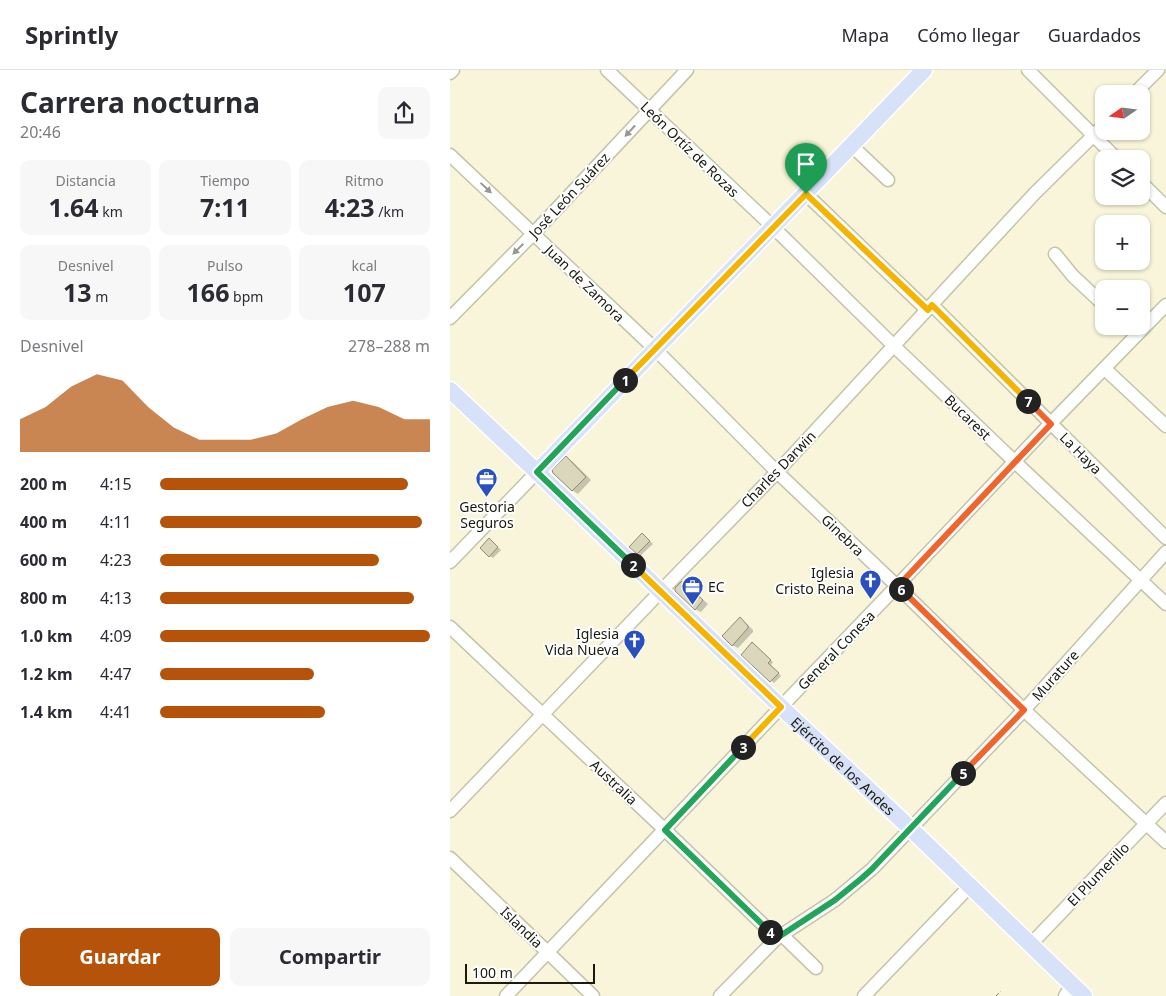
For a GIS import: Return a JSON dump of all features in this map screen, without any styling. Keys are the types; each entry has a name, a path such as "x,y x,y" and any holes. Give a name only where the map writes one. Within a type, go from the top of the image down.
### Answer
{"main road":[{"path":"537,472 924,70"},
{"name":"Ejército de los Andes","path":"450,390 910,828 1030,945 1074,992"}],"street":[{"name":"León Ortíz de Rozas","path":"607,70 773,227"},
{"name":"José León Suárez","path":"450,318 534,233 688,70"},
{"path":"1028,70 1108,150"},
{"path":"1143,85 1158,70"},
{"name":"Charles Darwin","path":"450,811 660,591 777,472 1035,193 1094,135"},
{"path":"852,146 888,180"},
{"name":"Juan de Zamora","path":"450,155 654,349"},
{"path":"1150,191 1166,207"},
{"name":"La Haya","path":"806,194 930,308 1166,538"},
{"name":"Bucarest","path":"773,227 894,346 1166,604"},
{"path":"1055,254 1073,276 1095,296"},
{"name":"General Conesa","path":"1150,322 1166,305"},
{"name":"General Conesa","path":"506,996 1137,335"},
{"name":"Ginebra","path":"654,349 777,472 898,586 1024,710 1166,842"},
{"path":"1105,369 1166,426"},
{"path":"450,562 537,472"},
{"name":"Murature","path":"720,996 780,937 846,892 872,869 1024,710 1166,552"},
{"name":"Australia","path":"450,627 665,830 816,968"},
{"name":"El Plumerillo","path":"1030,945 1166,803"},
{"name":"Islandia","path":"450,858 593,996"},
{"path":"864,996 970,887"}],"path":[{"path":"996,996 1001,991"}],"building":[{"path":"566,456 586,477 572,491 552,470"},
{"path":"642,533 650,541 637,554 629,547"},
{"path":"489,538 498,547 489,557 480,548"},
{"path":"682,581 703,600 695,610 675,591 675,588"},
{"path":"740,617 748,628 732,646 722,636"},
{"path":"752,642 771,660 768,663 779,673 770,682 741,655"}],"place":[{"name":"Gestoria Seguros","path":"487,497"},
{"name":"Iglesia Cristo Reina","path":"870,599"},
{"name":"EC","path":"692,605"},
{"name":"Iglesia Vida Nueva","path":"635,660"}],"route":[{"path":"806,194 928,310 932,305 1051,424 898,586 1024,710 872,869 835,900 777,938 665,830 781,707 537,472 806,194"}]}
